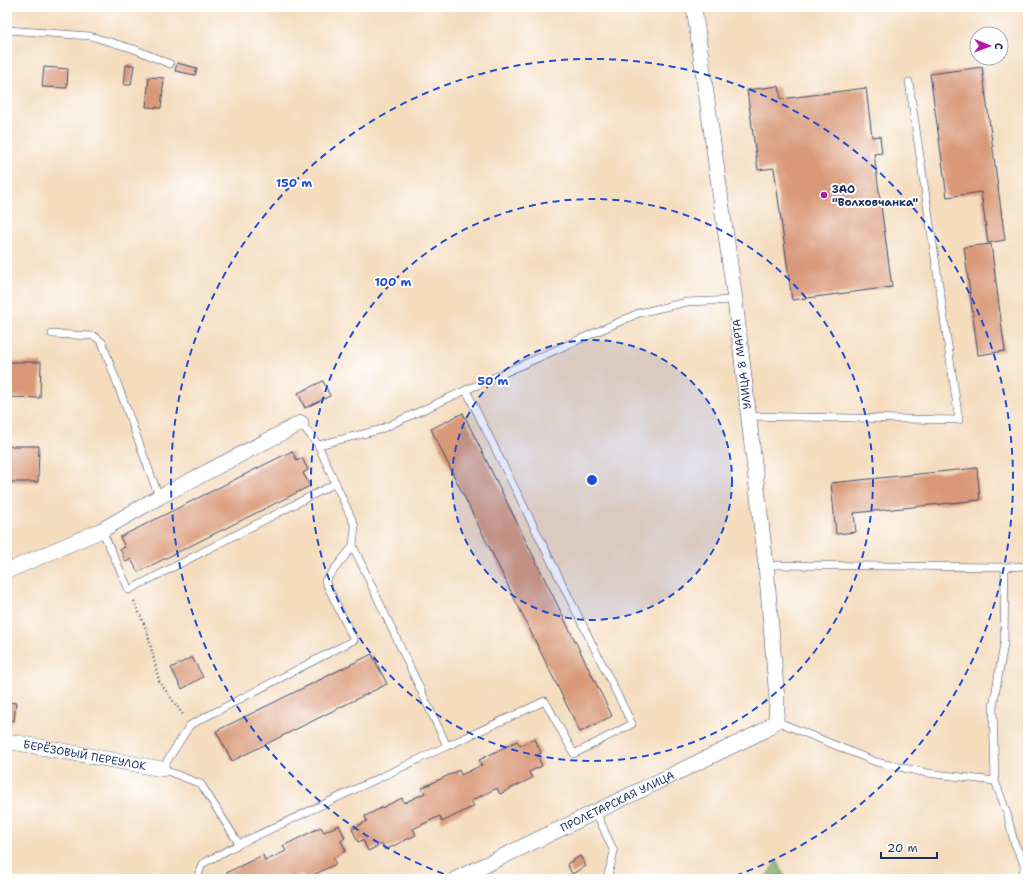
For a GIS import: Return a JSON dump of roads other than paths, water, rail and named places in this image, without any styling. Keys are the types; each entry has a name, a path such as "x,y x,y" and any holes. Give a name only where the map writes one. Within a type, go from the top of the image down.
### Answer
{"street":[{"name":"УЛИЦА 8 МАРТА","path":"694,7 735,300 766,565 777,700 776,722"},
{"path":"7,571 102,530 159,497 301,423"},
{"name":"ПРОЛЕТАРСКАЯ УЛИЦА","path":"456,879 763,731 776,722"},
{"name":"БЕРЁЗОВЫЙ ПЕРЕУЛОК","path":"7,741 162,768"}],"lane":[{"path":"7,30 90,36 134,48 170,64"},
{"path":"748,416 959,420 909,82"},
{"path":"318,445 379,430 639,313 687,302 735,300"},
{"path":"52,334 94,336 102,342 159,497"},
{"path":"197,879 202,864 239,844 545,701 574,754 632,724 466,390"},
{"path":"301,423 318,445 336,483 355,526 354,546 447,746"},
{"path":"102,530 128,590 336,483"},
{"path":"239,844 201,784 162,768 190,725 354,640 325,581 354,546"},
{"path":"766,565 1028,566"},
{"path":"1005,567 1004,644 993,707 995,781 1007,813 1014,842 1024,864 1023,879"},
{"path":"776,722 876,762 927,773 995,781"},
{"path":"596,812 614,852 607,879"}],"place":[{"name":"ЗАО \"Волховчанка\"","path":"824,195"}]}
